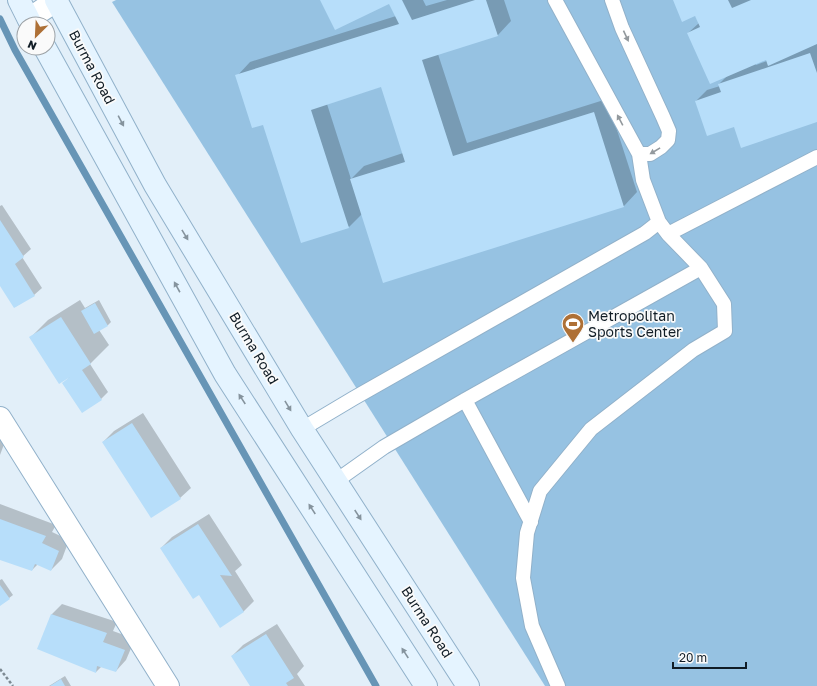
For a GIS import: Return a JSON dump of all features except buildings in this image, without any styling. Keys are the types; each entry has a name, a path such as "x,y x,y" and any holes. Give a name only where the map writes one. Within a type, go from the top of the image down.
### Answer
{"main road":[{"path":"19,0 27,16"},
{"name":"Burma Road","path":"57,0 155,185 302,429 468,686"},
{"path":"49,56 225,374 426,686"}],"street":[{"path":"37,16 57,0"},
{"path":"0,418 168,686"}],"lane":[{"path":"555,0 639,154 643,180 659,222 668,234 702,268 724,304 725,331 694,350 591,429 540,491 528,533 523,578 532,626 558,686"},
{"path":"612,0 622,28 669,131 668,140 661,147 650,154 639,154"},
{"path":"668,234 817,157"},
{"path":"302,429 645,233 659,222"},
{"path":"336,481 384,447 465,400 702,268"},
{"path":"465,400 531,522"}],"path":[{"path":"0,669 13,686"}],"shaded area":[{"name":"Metropolitan Sports Center","path":"116,0 817,0 817,686 545,686 112,2"}],"waterway":[{"path":"0,19 15,50 376,686"}],"place":[{"name":"Metropolitan Sports Center","path":"573,344"}]}
